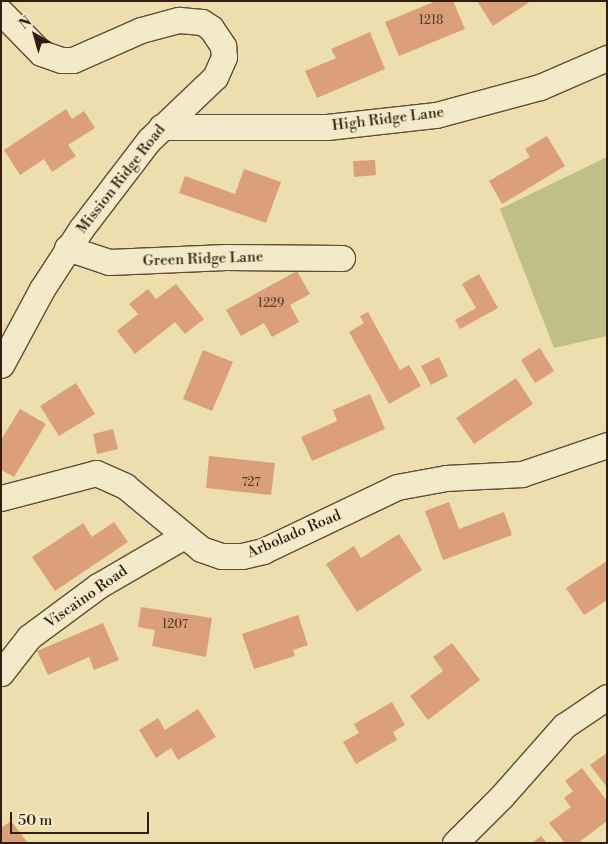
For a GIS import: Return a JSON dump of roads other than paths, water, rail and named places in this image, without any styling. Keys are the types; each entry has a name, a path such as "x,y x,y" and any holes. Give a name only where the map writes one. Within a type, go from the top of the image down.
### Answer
{"street":[{"name":"Mission Ridge Road","path":"1,12 40,53 61,60 73,60 159,24 191,20 211,28 223,46 221,68 161,127 67,248 9,328 1,364"},
{"name":"High Ridge Lane","path":"161,127 327,127 436,115 540,87 607,58"},
{"name":"Green Ridge Lane","path":"67,248 109,262 226,257 342,258"},
{"name":"Arbolado Road","path":"1,498 96,473 125,486 184,536 210,553 242,556 270,547 397,487 446,478 522,474 607,445"},
{"name":"Viscaino Road","path":"1,673 29,637 122,570 184,536"},
{"path":"455,843 502,796 564,726 607,696"}]}
